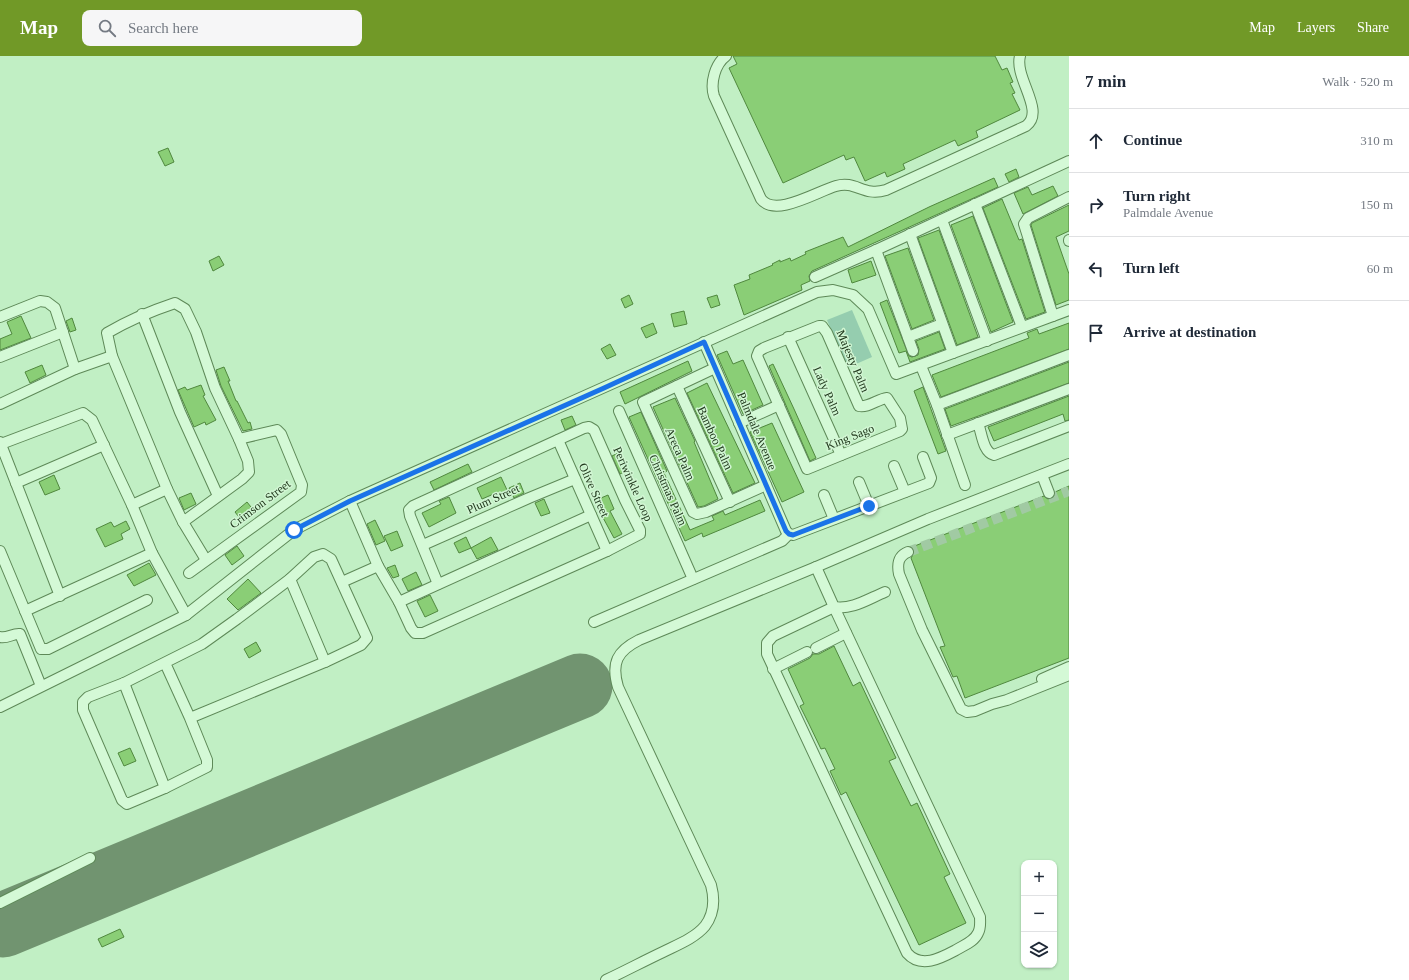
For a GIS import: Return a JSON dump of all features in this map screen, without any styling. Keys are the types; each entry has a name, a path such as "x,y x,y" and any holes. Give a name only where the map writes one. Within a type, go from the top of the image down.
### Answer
{"street":[{"path":"726,56 721,61 713,78 712,87 714,96 762,199 767,204 775,206 791,204 834,186 844,184 869,192 882,192 1026,126 1031,121 1033,110 1019,70 1020,56"},
{"path":"815,277 1069,161"},
{"path":"1053,316 1024,224 1028,218 1069,197"},
{"path":"975,204 1022,328"},
{"path":"942,220 987,341"},
{"path":"910,234 953,353"},
{"path":"876,250 913,351"},
{"path":"0,706 186,615 294,530 350,501 817,292 833,290 853,295 868,309 896,374 1069,310"},
{"path":"0,317 40,301 47,302 55,308 75,369"},
{"path":"183,522 242,479 249,472 248,460 215,388 196,332 186,309 175,303 142,314 121,324 107,333 112,356 167,489 183,522 206,560"},
{"path":"142,314 180,412 218,496"},
{"path":"908,337 942,324"},
{"name":"Majesty Palm","path":"788,337 822,326 827,333 859,406 863,407 888,398 900,418 902,429"},
{"path":"0,357 63,332"},
{"path":"739,423 779,405 757,356 759,351 788,337"},
{"name":"Lady Palm","path":"788,337 841,455"},
{"name":"Palmdale Avenue","path":"704,342 788,533"},
{"path":"937,405 1069,355"},
{"path":"0,404 75,369 112,356"},
{"path":"920,366 948,434 965,485"},
{"path":"677,386 715,368"},
{"name":"Areca Palm","path":"677,386 643,402 693,512 697,514 706,512 730,502"},
{"name":"Bamboo Palm","path":"677,386 730,502"},
{"path":"948,434 1069,389"},
{"name":"King Sago","path":"779,405 807,469 902,429"},
{"name":"Christmas Palm","path":"619,411 693,579"},
{"path":"60,596 0,443 83,413 92,420 132,505 152,553 186,615"},
{"path":"978,423 986,450 990,454 994,455 1069,426"},
{"name":"Periwinkle Loop","path":"398,602 415,633 423,633 607,551 637,536 640,534 640,530 594,430 589,427 413,506 409,510 410,516 422,545"},
{"name":"Crimson Street","path":"189,572 301,492 302,485 281,434 277,430 239,439"},
{"name":"Olive Street","path":"558,440 607,551"},
{"path":"16,483 104,445"},
{"path":"594,622 782,541 788,533 793,535 929,483 931,478 923,457"},
{"path":"606,980 699,932 712,914 714,899 711,885 618,687 615,672 618,657 625,648 639,640 928,519 1069,464"},
{"path":"894,466 905,492"},
{"path":"1042,475 1049,493"},
{"name":"Plum Street","path":"422,545 575,479"},
{"path":"860,482 869,506"},
{"path":"730,502 766,485"},
{"path":"132,505 167,489"},
{"path":"824,495 834,519"},
{"path":"350,501 378,566 398,602 591,515"},
{"path":"422,545 438,584"},
{"path":"0,551 41,649 48,649 147,600"},
{"path":"908,552 899,558 898,566 900,574 922,630 961,709 970,712 1007,700 1069,675"},
{"path":"25,611 152,553"},
{"path":"165,663 207,760 207,767 165,788 127,804 122,800 83,710 83,702 88,697 124,683 202,644 290,579 314,557 323,554 331,559 367,638 361,645 325,662 190,718"},
{"path":"342,582 378,566"},
{"path":"816,567 834,607 846,633 980,917 979,932 976,938 940,958 924,961 916,960 907,953 773,668 766,649 769,639 773,636 834,607 852,607 884,592"},
{"path":"290,579 325,662"},
{"path":"0,637 3,638 18,633 20,634 41,686"},
{"path":"773,668 846,633"},
{"path":"992,704 1005,694 1069,668"},
{"path":"124,683 165,788"},
{"path":"0,903 90,858"}],"green space":[{"path":"852,310 872,357 847,368 827,320"}],"building":[{"path":"733,56 995,56 1002,70 1007,68 1013,82 1010,83 1015,93 1012,94 1020,110 976,131 978,137 958,146 955,140 903,164 905,169 887,177 885,172 865,181 854,157 846,160 844,155 783,183 729,68 737,64"},
{"path":"168,148 174,162 165,166 158,152"},
{"path":"1016,169 1019,177 1009,182 1005,174"},
{"path":"994,178 998,187 812,271 809,276 810,281 801,285 802,290 744,315 734,285 750,279 749,275 773,265 772,264 780,260 780,262 790,258 791,261 806,254 805,252 843,237 848,247 929,207"},
{"path":"1053,186 1058,196 1023,214 1014,193 1028,187 1032,195"},
{"path":"1002,199 1019,240 1022,239 1045,312 1026,319 983,208"},
{"path":"1069,205 1069,231 1056,237 1069,274 1069,300 1056,305 1031,225 1032,223"},
{"path":"973,216 1013,322 991,332 951,225"},
{"path":"939,230 978,337 957,345 918,238"},
{"path":"908,248 934,320 912,329 885,256"},
{"path":"219,256 224,265 213,271 209,261"},
{"path":"871,261 876,275 852,283 848,270"},
{"path":"629,295 633,304 625,308 621,299"},
{"path":"717,295 720,305 711,308 707,298"},
{"path":"887,300 909,356 912,357 918,355 919,349 916,341 939,332 945,349 910,362 906,351 899,353 880,303"},
{"path":"684,311 687,324 674,327 671,314"},
{"path":"21,316 31,338 0,350 0,339 12,334 7,322"},
{"path":"72,318 76,330 70,332 66,321"},
{"path":"653,323 657,333 646,338 641,328"},
{"path":"1069,323 1069,349 941,397 932,375 1029,338 1027,333 1037,329 1039,334"},
{"path":"610,344 616,355 607,359 601,349"},
{"path":"727,351 733,364 743,360 763,405 743,414 717,355"},
{"path":"688,361 692,371 625,404 620,392"},
{"path":"1069,362 1069,383 951,426 945,409"},
{"path":"773,364 816,458 810,461 769,366"},
{"path":"42,365 46,375 30,383 25,372"},
{"path":"224,367 236,401 248,423 250,422 252,429 243,431 221,386 216,370"},
{"path":"707,383 755,483 733,493 687,393"},
{"path":"201,385 205,395 203,396 216,420 206,425 205,422 194,427 178,390 185,387 187,390"},
{"path":"923,387 946,451 938,454 914,391"},
{"path":"1069,396 1069,420 1065,421 1063,414 994,441 988,427"},
{"path":"675,398 695,441 694,442 718,499 704,506 698,507 653,407"},
{"path":"641,412 667,471 664,473 690,530 714,520 712,516 723,511 725,515 760,500 765,511 703,537 702,533 685,541 629,417"},
{"path":"572,416 576,425 565,430 561,420"},
{"path":"772,423 804,492 782,502 750,432"},
{"path":"620,452 628,470 620,474 612,456"},
{"path":"468,464 472,472 434,490 430,482"},
{"path":"54,475 60,489 45,495 39,482"},
{"path":"501,477 507,490 497,495 496,493 482,499 477,488"},
{"path":"520,483 524,493 514,498 509,488"},
{"path":"1069,486 1069,658 965,698 957,676 953,677 940,647 945,646 911,558 914,553 912,547 1044,496 1051,499 1054,497 1055,492"},
{"path":"191,493 196,504 184,510 179,498"},
{"path":"608,495 614,509 610,511 622,534 614,538 594,501"},
{"path":"449,497 456,513 429,527 422,513 441,504 439,501"},
{"path":"544,499 550,513 541,516 535,503"},
{"path":"247,502 255,512 242,521 235,512"},
{"path":"375,520 385,541 376,545 367,524"},
{"path":"126,521 130,529 121,534 123,539 105,547 96,529 111,522 114,527"},
{"path":"397,531 403,546 391,551 384,536"},
{"path":"466,537 471,548 459,553 454,543"},
{"path":"491,537 498,550 477,559 471,548"},
{"path":"237,546 244,556 232,565 225,555"},
{"path":"149,563 156,575 134,586 127,575"},
{"path":"395,565 399,576 393,578 387,568"},
{"path":"416,572 422,585 408,591 402,579"},
{"path":"248,579 261,593 238,610 227,599"},
{"path":"430,595 438,611 425,617 417,601"},
{"path":"256,642 261,651 249,658 244,649"},
{"path":"834,646 853,686 860,682 896,758 889,761 911,806 917,803 950,874 944,877 966,923 919,945 846,792 841,795 830,771 835,769 825,748 821,749 800,706 804,704 788,669 810,658 813,654 819,654"},
{"path":"130,748 136,761 124,766 118,753"},
{"path":"120,929 124,937 102,947 98,939"}],"runway":[{"path":"3,925 580,686"}],"tunnel":[{"path":"908,552 1069,491"}],"route":[{"path":"294,530 350,501 704,342 786,531 789,534 793,535 869,506"}]}
